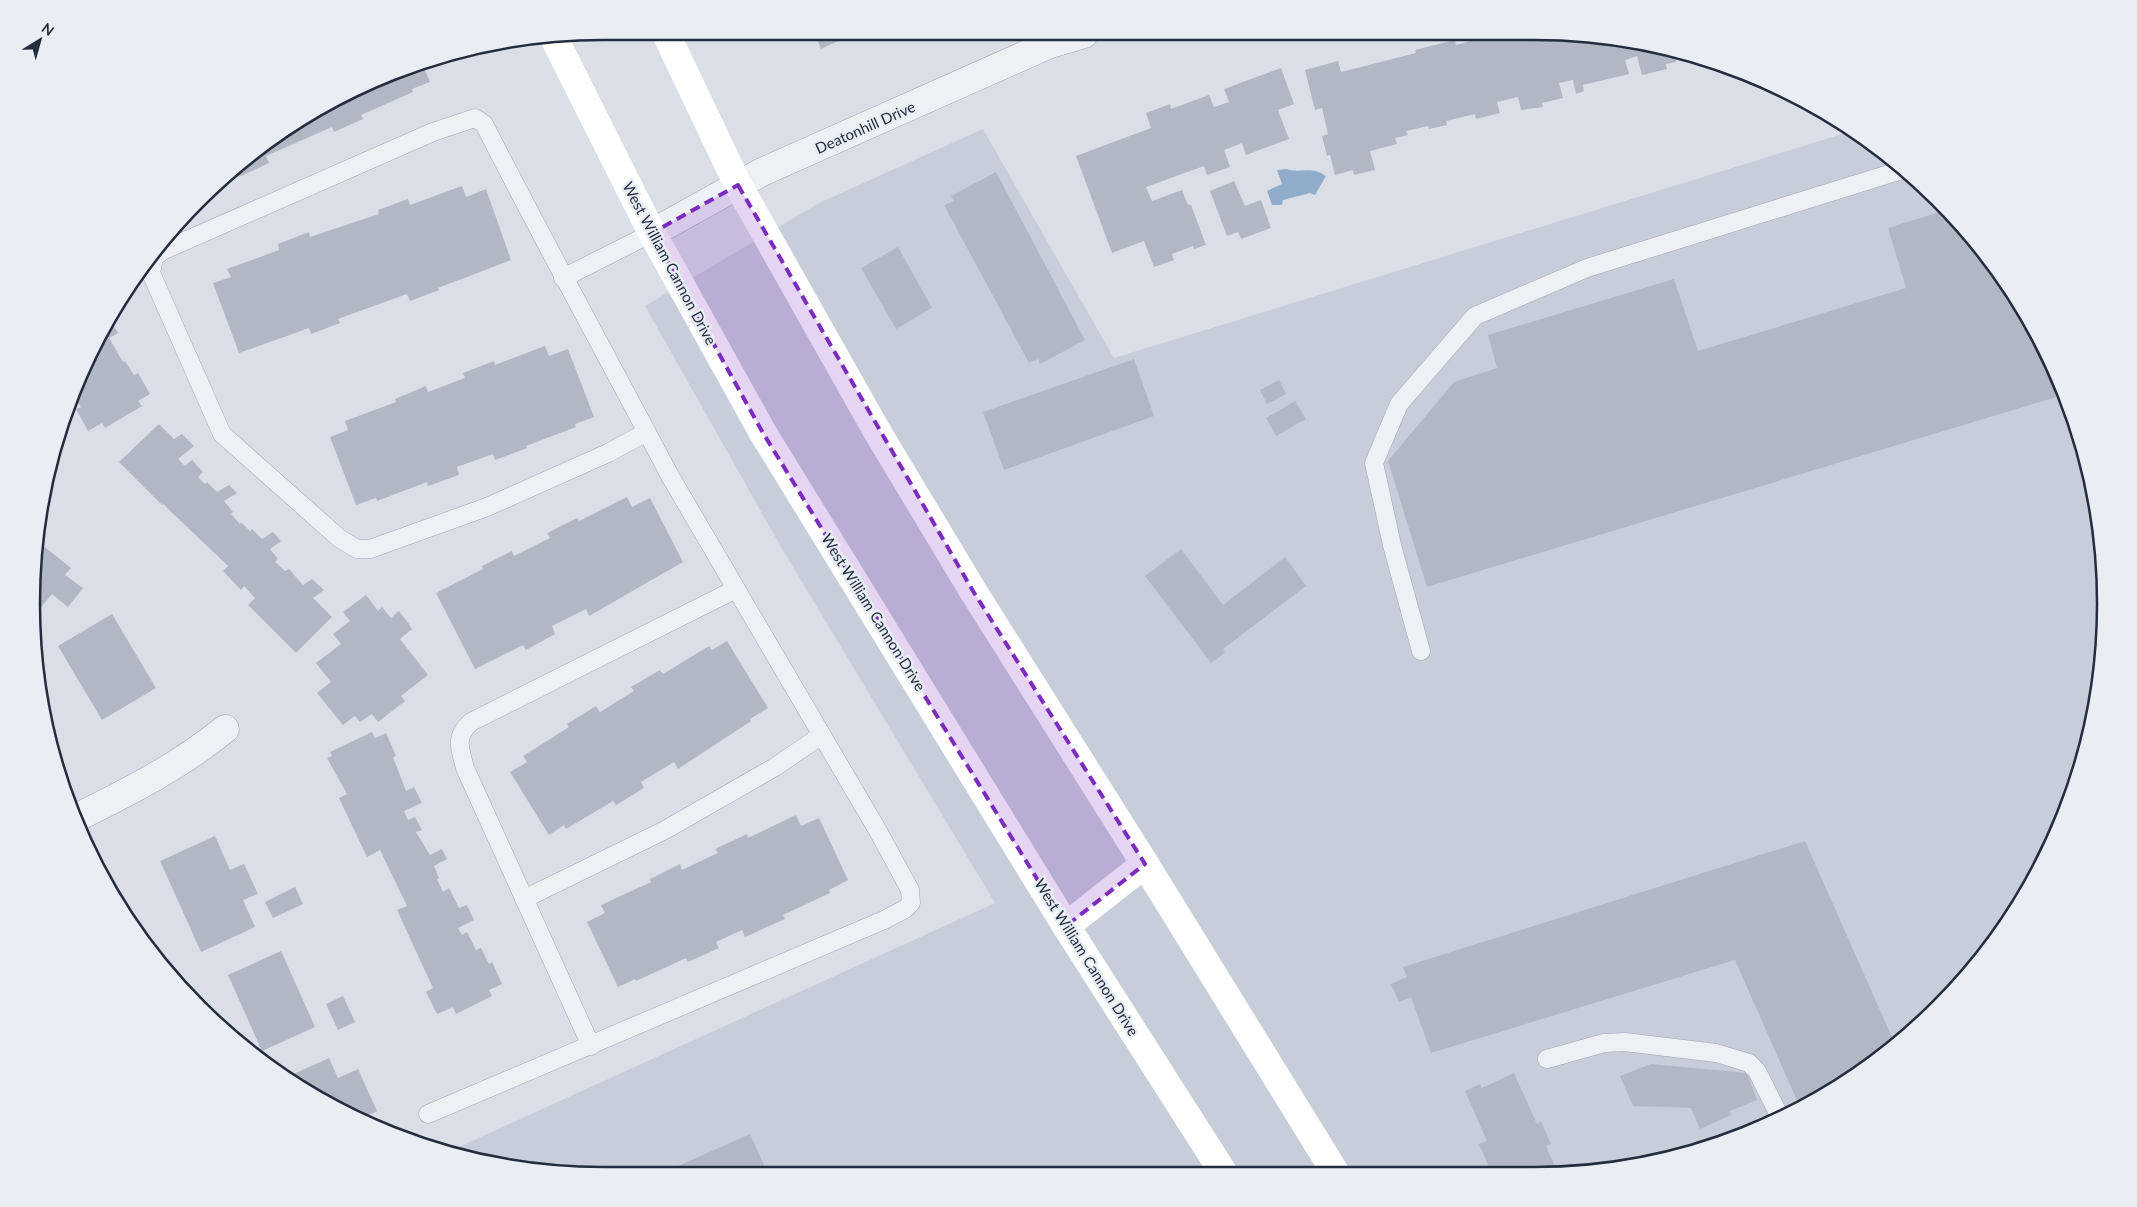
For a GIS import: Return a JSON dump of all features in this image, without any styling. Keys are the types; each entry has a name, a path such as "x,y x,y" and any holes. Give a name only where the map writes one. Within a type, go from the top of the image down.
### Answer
{"main road":[{"path":"669,40 738,185 898,467 973,592 1145,864 1332,1167"},
{"name":"West William Cannon Drive","path":"556,42 652,233 763,434 1066,926 1220,1167"},
{"path":"1066,926 1145,864"}],"street":[{"name":"Deatonhill Drive","path":"652,233 762,172 1050,44 1064,40"},
{"path":"82,815 160,775 198,750 225,729"}],"lane":[{"path":"165,250 433,132 475,118 484,124 563,278 670,476 822,735 910,890 911,903 884,920 428,1114"},
{"path":"1421,651 1392,545 1374,463 1399,404 1476,316 1587,268 1896,172"},
{"path":"563,278 652,233"},
{"path":"152,266 150,273 222,434 339,538 358,549 370,549 487,507 608,453 647,432"},
{"path":"591,1046 465,768 459,741 462,730 471,722 496,709 736,589"},
{"path":"524,899 665,830 774,767 822,735"},
{"path":"1547,1059 1604,1043 1625,1042 1716,1053 1749,1063 1757,1071 1777,1112"}],"highlighted area":[{"path":"738,185 973,591 1145,864 1066,926 763,433 652,233"}],"shaded area":[{"path":"983,129 1114,358 1844,133 1877,156 1932,205 1981,260 2022,322 2039,354 2067,422 2078,458 2092,530 2096,567 2096,640 2092,677 2078,749 2067,785 2039,853 2022,885 1981,947 1957,975 1932,1002 1877,1051 1815,1092 1783,1109 1715,1137 1643,1156 1570,1166 1534,1167 604,1167 530,1162 457,1148 995,903 781,547 645,306 819,203"}],"water":[{"path":"1277,170 1296,171 1310,170 1326,176 1315,195 1310,193 1283,200 1282,205 1272,205 1267,191 1282,184"}],"building":[{"path":"817,40 840,40 821,49"},
{"path":"1455,40 1456,45 1474,40 1570,41 1643,51 1675,58 1676,62 1666,64 1667,69 1642,75 1637,56 1625,60 1629,74 1583,85 1584,91 1576,94 1573,80 1559,83 1563,98 1542,103 1543,107 1521,110 1518,97 1497,102 1500,113 1476,119 1475,114 1446,121 1447,125 1429,129 1428,126 1406,131 1408,135 1395,138 1397,144 1370,151 1375,170 1354,175 1353,170 1335,175 1330,155 1327,156 1322,136 1328,134 1322,108 1315,110 1305,70 1338,61 1341,72 1416,53 1415,50"},
{"path":"1281,68 1294,104 1278,110 1289,139 1246,155 1242,143 1224,150 1230,167 1207,175 1204,166 1146,187 1152,201 1182,190 1188,205 1191,205 1206,245 1194,249 1193,246 1172,254 1174,260 1154,267 1144,241 1112,253 1076,156 1151,128 1146,113 1170,104 1171,109 1209,95 1214,107 1229,102 1224,89"},
{"path":"425,69 430,82 412,89 413,92 361,115 363,119 334,132 332,127 266,156 269,163 239,177 238,175 260,156 322,115 354,98"},
{"path":"996,172 1085,340 1040,364 1038,359 1029,363 944,205 954,201 951,196"},
{"path":"1234,181 1245,206 1261,200 1271,228 1241,239 1238,232 1227,236 1210,191"},
{"path":"462,186 466,197 486,189 511,260 438,288 439,290 410,301 407,294 338,319 340,323 311,334 309,328 239,353 213,283 231,277 227,269 279,250 278,244 309,232 310,237 379,214 378,210 408,199 410,205"},
{"path":"1939,212 1981,260 2002,290 2039,354 2057,397 1427,587 1388,461 1454,382 1497,368 1488,335 1674,279 1698,351 1906,288 1888,228"},
{"path":"898,247 932,308 896,329 861,268"},
{"path":"113,325 118,333 109,338 123,362 125,361 134,375 138,373 150,394 138,401 142,406 105,428 102,423 88,431 76,409 81,407 78,402 83,388"},
{"path":"545,346 549,356 568,349 594,417 575,424 576,427 495,460 493,454 457,467 459,475 428,486 427,482 377,501 376,498 356,505 330,437 348,430 345,421 396,402 395,399 426,386 428,392 465,378 463,373 494,361 495,365"},
{"path":"1134,359 1154,416 1004,470 983,412"},
{"path":"1279,380 1286,394 1267,404 1260,390"},
{"path":"1295,401 1306,419 1276,436 1266,418"},
{"path":"159,424 174,439 182,434 194,446 178,459 185,466 192,460 203,472 198,477 205,484 207,482 217,492 229,485 237,493 224,501 233,512 231,514 240,524 241,522 250,531 252,529 262,539 273,532 281,541 270,549 278,559 275,562 285,571 289,569 303,585 312,579 324,590 313,598 332,617 296,653 248,605 255,598 244,586 241,590 223,571 228,566 119,462"},
{"path":"627,497 632,507 650,498 683,562 589,616 586,609 552,626 555,634 526,650 523,645 475,669 436,593 483,569 482,566 512,551 514,556 550,538 547,533 577,518 579,521"},
{"path":"43,546 71,568 65,575 83,588 68,607 52,594 40,608"},
{"path":"1181,549 1223,605 1285,557 1306,586 1223,649 1225,653 1211,663 1145,576"},
{"path":"366,595 378,611 382,607 391,618 399,611 412,629 400,639 428,675 401,696 405,701 378,722 372,714 360,722 355,716 343,725 317,693 331,682 316,663 341,644 333,634 350,621 343,612"},
{"path":"112,614 156,688 102,720 58,646"},
{"path":"727,641 768,708 678,769 674,762 641,782 644,788 616,805 613,801 566,829 564,825 549,835 510,772 527,762 523,756 569,727 567,724 596,706 600,712 634,691 631,687 660,670 663,674 709,646 712,650"},
{"path":"372,732 375,738 386,733 396,756 393,757 406,791 414,787 422,803 404,811 408,820 415,817 422,830 416,832 430,855 442,849 447,859 434,866 443,892 449,888 459,908 467,905 474,920 458,928 462,935 467,932 476,950 481,948 489,964 492,962 502,984 489,990 492,996 456,1014 453,1007 437,1014 426,992 433,988 397,910 407,906 380,850 367,857 339,798 347,794 327,758 332,756 330,752"},
{"path":"796,815 801,826 819,818 848,880 829,890 830,893 783,915 785,919 745,937 742,930 716,942 719,948 688,962 686,958 636,981 635,979 618,987 587,922 605,913 601,905 651,882 650,879 680,864 682,870 718,853 715,849 747,834 748,838"},
{"path":"215,836 230,870 244,864 258,894 243,900 255,927 201,952 160,861"},
{"path":"1805,841 1892,1038 1847,1072 1797,1101 1735,960 1431,1053 1411,997 1399,1002 1391,984 1407,977 1403,967"},
{"path":"295,887 303,904 273,918 265,902"},
{"path":"281,951 315,1027 262,1051 228,975"},
{"path":"343,996 355,1022 338,1030 326,1004"},
{"path":"329,1058 338,1078 358,1069 377,1111 368,1115 322,1092 293,1074"},
{"path":"1651,1064 1747,1073 1757,1100 1730,1111 1731,1115 1700,1129 1691,1108 1633,1106 1620,1076"},
{"path":"1514,1073 1537,1124 1541,1121 1551,1144 1546,1146 1555,1166 1489,1167 1479,1144 1487,1141 1465,1091 1480,1084 1482,1088"},
{"path":"750,1134 765,1167 676,1167"}]}
